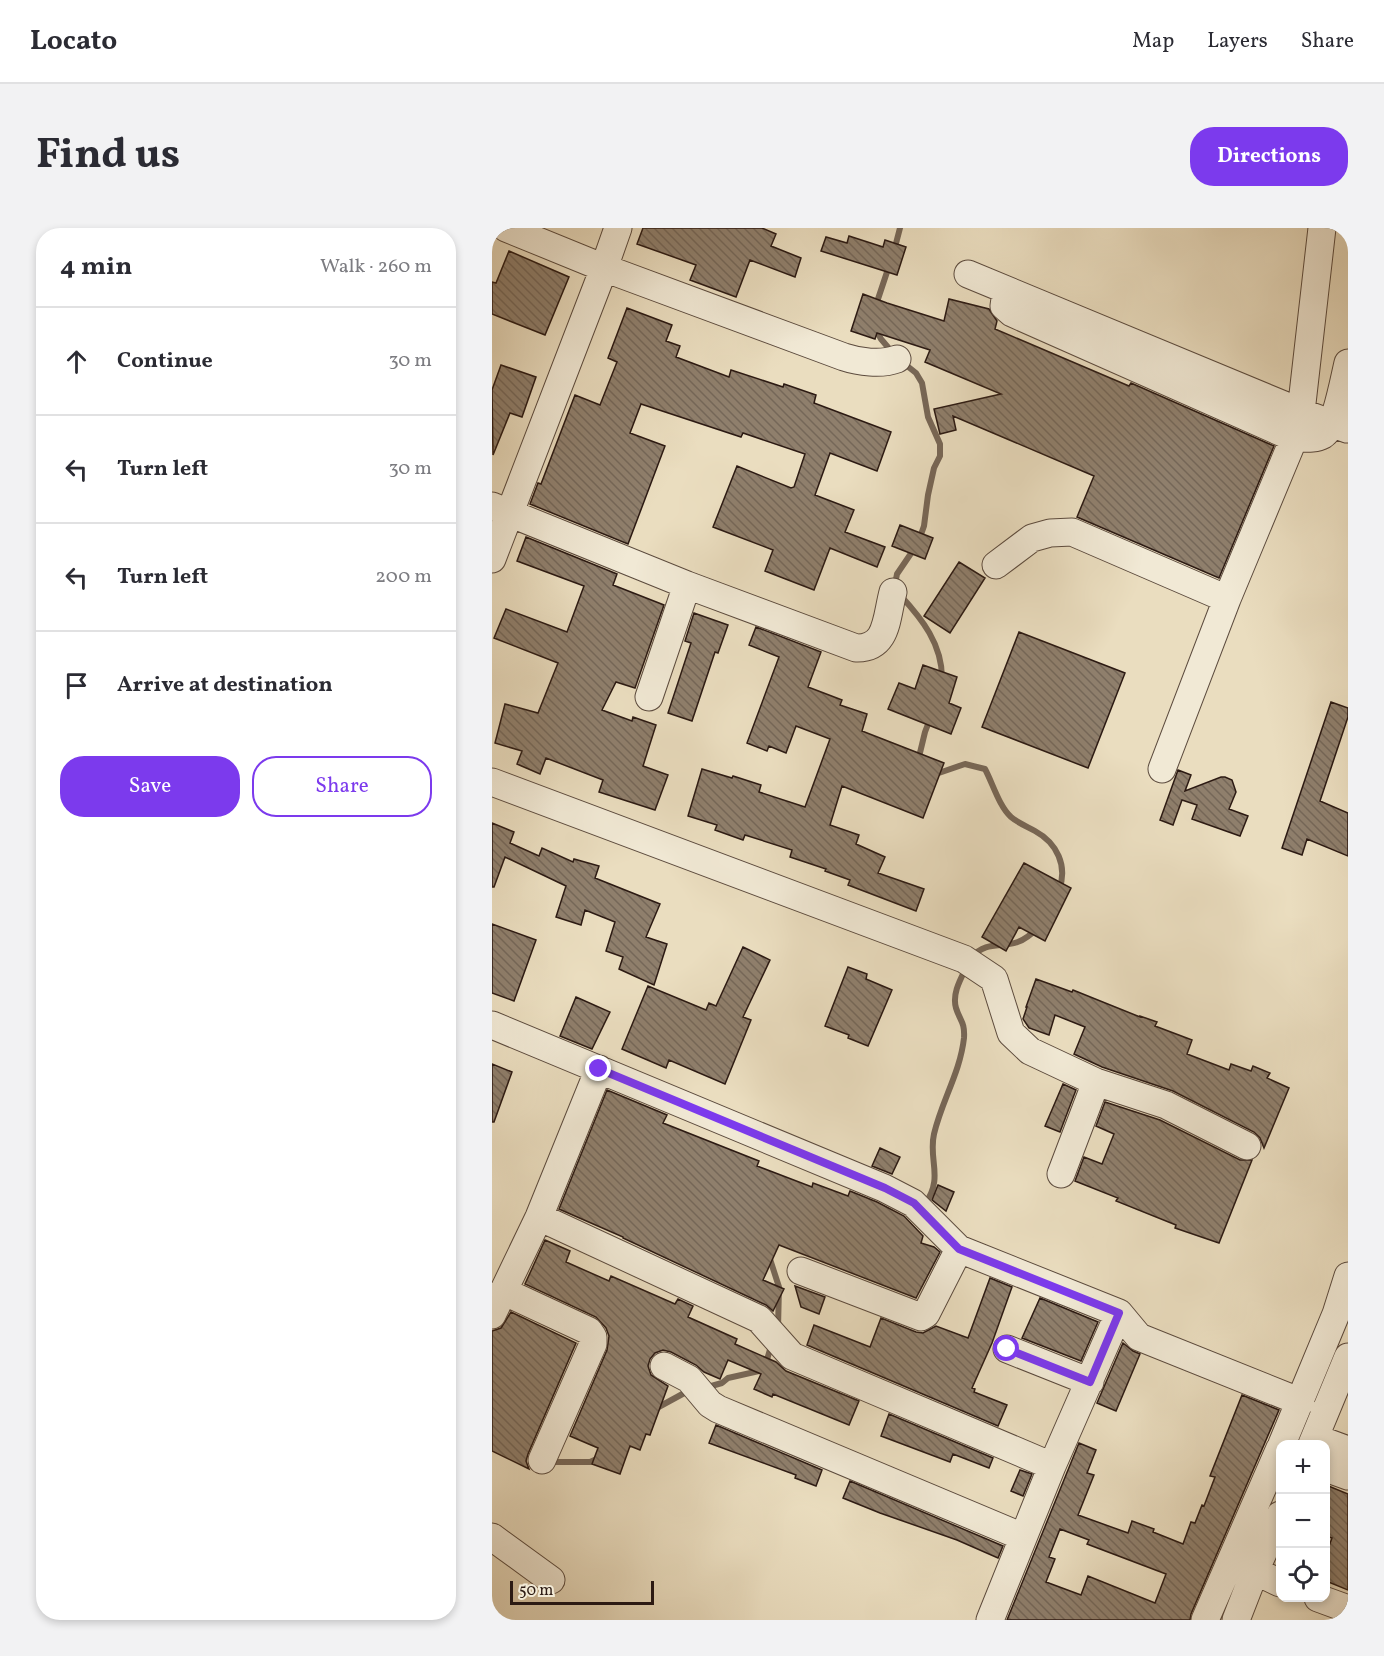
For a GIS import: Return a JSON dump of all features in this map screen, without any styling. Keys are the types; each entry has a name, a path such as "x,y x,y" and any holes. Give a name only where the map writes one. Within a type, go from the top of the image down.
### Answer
{"street":[{"path":"506,228 604,268 854,361 883,362 897,359"},
{"path":"492,558 501,510 604,268 618,228"},
{"path":"1301,412 1322,228"},
{"path":"968,274 1340,426"},
{"path":"1006,291 1004,306 1012,313 1294,438 1311,439 1340,426"},
{"path":"1340,426 1348,363"},
{"path":"1162,769 1227,599 1294,438"},
{"path":"501,510 687,585 856,648 868,648 880,639 893,592"},
{"path":"996,566 1032,538 1050,533 1072,532 1227,599"},
{"path":"649,697 687,585"},
{"path":"492,782 964,959 994,979 1011,1033 1030,1052 1096,1082 1167,1105 1247,1146"},
{"path":"492,1025 885,1188 914,1203 953,1243 1119,1313 1139,1337 1301,1402"},
{"path":"492,1316 539,1217 599,1069"},
{"path":"1061,1174 1096,1082"},
{"path":"539,1217 759,1319 792,1356 1052,1466"},
{"path":"801,1271 921,1317 926,1314 953,1243"},
{"path":"1284,1440 1336,1314 1348,1275"},
{"path":"503,1291 589,1331 593,1337 593,1344 542,1460"},
{"path":"990,1620 1052,1466 1119,1313"},
{"path":"1007,1349 1090,1382"},
{"path":"1313,1440 1348,1357"},
{"path":"664,1366 697,1388 718,1409 1023,1537"},
{"path":"1330,1445 1348,1450"},
{"path":"1205,1620 1276,1457"},
{"path":"1330,1469 1348,1476"},
{"path":"1236,1620 1276,1526"},
{"path":"492,1537 551,1580"},
{"path":"1255,1571 1276,1581"},
{"path":"1329,1602 1348,1609"}],"building":[{"path":"643,228 762,228 776,234 771,246 801,258 795,277 750,260 736,297 690,280 696,265 637,244"},
{"path":"849,236 883,247 885,240 906,247 897,275 821,251 826,237 847,243"},
{"path":"509,251 569,277 545,335 492,314 492,282 496,283"},
{"path":"863,294 944,321 949,299 989,309 997,321 995,329 1129,386 1131,383 1274,446 1219,578 1077,517 1094,476 953,416 956,430 940,434 934,409 1001,394 925,362 930,350 877,333 875,339 851,331"},
{"path":"627,308 672,325 666,341 680,346 676,357 729,377 731,370 816,395 814,403 891,432 877,471 830,453 815,495 854,510 845,532 885,547 877,567 830,548 814,590 765,571 773,550 713,527 737,466 791,488 794,487 805,454 743,433 741,437 641,404 630,433 665,446 628,544 530,504 538,483 541,484 575,395 600,405 617,362 608,358"},
{"path":"501,365 536,377 522,417 510,413 493,455 492,390"},
{"path":"900,525 933,538 925,559 892,546"},
{"path":"526,537 617,574 613,585 664,605 635,688 616,682 602,710 632,721 633,717 656,725 643,766 668,775 655,810 599,792 603,780 546,758 540,774 517,764 522,751 495,743 505,704 538,713 558,663 494,638 506,609 567,632 584,586 517,561"},
{"path":"959,562 985,578 950,633 924,616"},
{"path":"694,613 728,625 718,653 715,652 692,721 668,713 691,643 685,641"},
{"path":"756,627 821,652 808,687 842,700 840,705 867,714 862,731 944,763 923,818 842,786 830,825 859,835 856,844 885,857 878,873 924,889 916,911 848,885 850,880 825,871 826,869 790,857 792,850 745,835 743,840 715,830 717,825 688,816 702,769 761,785 759,792 805,807 830,739 796,726 786,753 769,746 767,751 747,743 779,657 749,645"},
{"path":"1019,632 1125,673 1088,768 982,727"},
{"path":"923,665 957,677 949,703 961,708 951,734 888,709 899,683 915,689"},
{"path":"1331,702 1348,708 1348,717 1320,801 1348,813 1348,856 1307,839 1302,855 1282,848"},
{"path":"1178,770 1191,775 1185,791 1221,777 1232,780 1236,792 1229,809 1248,816 1240,836 1192,819 1197,805 1182,800 1173,825 1160,820"},
{"path":"492,823 514,832 510,843 539,856 542,848 573,862 574,859 599,866 595,878 660,904 646,937 667,944 654,985 619,969 623,957 606,951 615,922 585,910 581,925 556,917 566,886 505,857 494,887 492,887"},
{"path":"1024,863 1071,888 1045,941 1019,927 1006,951 982,937"},
{"path":"492,924 536,940 514,1001 492,993"},
{"path":"743,947 770,960 743,1017 751,1020 725,1084 669,1060 666,1068 622,1049 648,986 706,1010 709,1003 716,1006"},
{"path":"848,967 867,974 866,979 892,990 868,1046 848,1038 849,1035 825,1026"},
{"path":"1036,979 1072,992 1073,990 1157,1022 1155,1026 1192,1040 1187,1054 1229,1070 1231,1064 1251,1071 1253,1066 1270,1073 1267,1078 1289,1088 1264,1148 1260,1138 1254,1132 1173,1091 1102,1067 1074,1054 1085,1027 1055,1015 1049,1035 1029,1028 1023,1019"},
{"path":"576,997 610,1012 592,1049 560,1036"},
{"path":"492,1064 512,1072 494,1122 492,1122"},
{"path":"1063,1084 1076,1090 1060,1132 1045,1126"},
{"path":"607,1090 667,1115 663,1123 759,1161 757,1166 812,1187 813,1183 848,1196 850,1191 904,1216 923,1236 921,1243 934,1247 940,1252 916,1298 779,1245 763,1280 784,1289 773,1311 766,1305 559,1209"},
{"path":"1105,1102 1160,1120 1240,1160 1252,1160 1219,1243 1175,1228 1176,1225 1116,1201 1118,1198 1075,1181 1084,1157 1102,1164 1114,1134 1096,1126"},
{"path":"880,1148 900,1157 892,1174 872,1166"},
{"path":"938,1185 954,1192 946,1211 932,1200"},
{"path":"545,1240 570,1251 566,1262 609,1281 611,1276 675,1304 678,1299 693,1306 688,1317 737,1339 735,1344 776,1362 786,1371 859,1401 849,1425 773,1394 772,1397 754,1389 761,1374 728,1360 720,1379 671,1352 663,1350 655,1353 648,1366 651,1375 668,1386 650,1435 646,1434 640,1450 630,1446 620,1474 592,1464 598,1448 570,1436 607,1350 609,1336 606,1328 596,1317 525,1284"},
{"path":"990,1278 1012,1287 992,1343 972,1388 975,1389 974,1392 1007,1405 998,1426 807,1345 814,1325 870,1347 881,1318 916,1332 923,1333 936,1326 968,1338"},
{"path":"795,1286 825,1297 819,1314 801,1307"},
{"path":"1040,1298 1098,1322 1081,1361 1022,1338"},
{"path":"511,1312 576,1343 528,1454 526,1461 529,1469 492,1451 492,1331 501,1328"},
{"path":"1123,1343 1140,1354 1116,1411 1097,1403"},
{"path":"1242,1395 1279,1410 1190,1620 1007,1620 1079,1443 1096,1450 1087,1473 1094,1475 1078,1515 1128,1533 1132,1521 1183,1544 1191,1522 1195,1523 1202,1505 1204,1506 1215,1477 1210,1476","holes":["1060,1529 1089,1540 1087,1544 1166,1574 1155,1603 1088,1576 1081,1595 1046,1582 1055,1559 1049,1557"]},
{"path":"889,1414 993,1458 989,1468 953,1454 950,1462 881,1436"},
{"path":"716,1425 822,1470 816,1486 795,1478 796,1475 709,1443"},
{"path":"1020,1470 1032,1474 1023,1496 1011,1491"},
{"path":"850,1481 1003,1546 998,1558 957,1540 843,1498"},
{"path":"1330,1487 1348,1494 1348,1590 1330,1583 1332,1538 1330,1537"}],"waterway":[{"path":"894,251 900,228"},
{"path":"876,305 889,266"},
{"path":"874,326 892,352"},
{"path":"901,361 916,373 922,383 928,417 940,444 940,456 934,468 924,526 919,540"},
{"path":"895,584 897,574 914,549"},
{"path":"901,596 923,623 935,643 942,678"},
{"path":"918,761 930,719"},
{"path":"933,775 965,764 985,769 1000,801 1011,817 1043,836 1055,849 1062,872 1059,890"},
{"path":"972,957 987,947 1019,942 1036,929"},
{"path":"925,1204 934,1185 934,1134 962,1051 964,1028 956,1008 955,998 957,987 966,968"},
{"path":"769,1256 779,1287 778,1328"},
{"path":"704,1388 722,1383 728,1378 764,1370 771,1346"},
{"path":"655,1409 688,1391"},
{"path":"556,1462 590,1462 599,1458"}],"route":[{"path":"599,1069 885,1188 914,1203 959,1249 1119,1313 1090,1382 1007,1349"}]}
